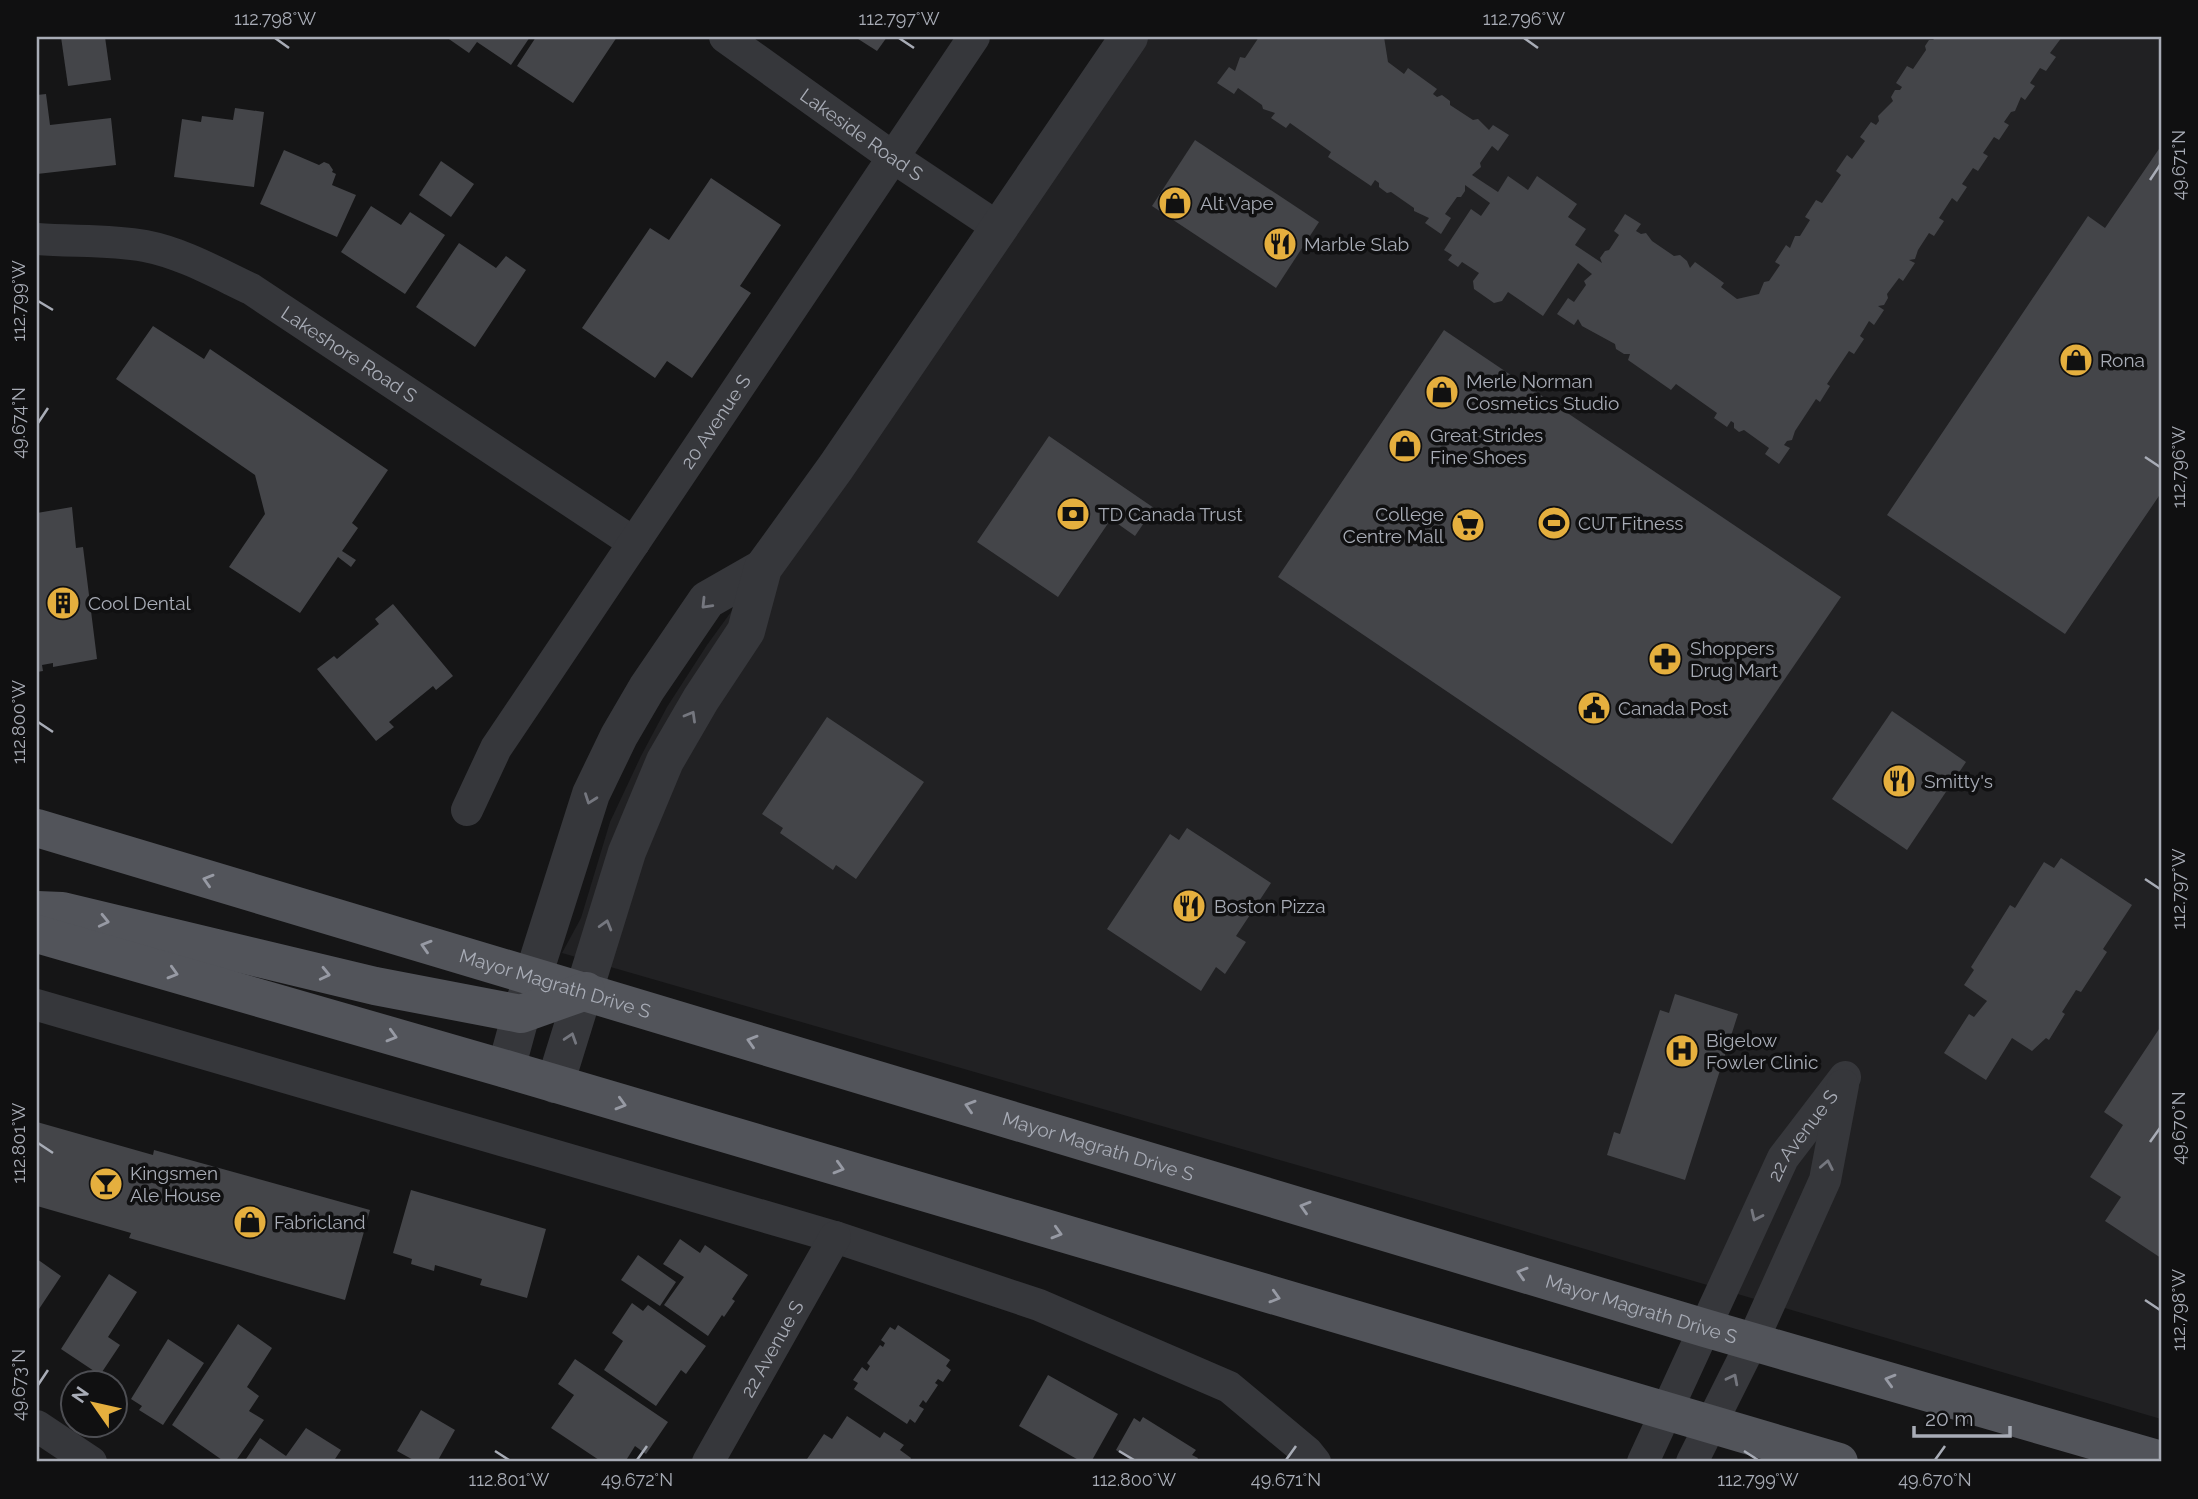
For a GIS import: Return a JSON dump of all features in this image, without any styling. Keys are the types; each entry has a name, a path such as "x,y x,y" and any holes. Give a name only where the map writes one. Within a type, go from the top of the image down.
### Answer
{"main road":[{"name":"Mayor Magrath Drive S","path":"37,828 1704,1328 2161,1460"},
{"path":"37,910 62,911 375,986 521,1014 586,991"},
{"path":"37,934 506,1069 1839,1462"},
{"path":"2026,1420 2161,1451"}],"street":[{"name":"Lakeside Road S","path":"725,37 894,158 999,228"},
{"name":"20 Avenue S","path":"467,810 496,748 974,37"},
{"path":"555,1084 627,852 660,772 701,699 746,631 763,568 1129,37"},
{"name":"Lakeshore Road S","path":"37,239 105,241 146,246 184,258 251,289 634,543"},
{"path":"506,1069 591,794 619,736 707,600 763,568"},
{"path":"37,1005 835,1237 1039,1305 1229,1387 1307,1452 1315,1462"},
{"name":"22 Avenue S","path":"1643,1462 1783,1158 1845,1077 1825,1180 1752,1340 1692,1462"},
{"name":"22 Avenue S","path":"708,1462 835,1237"},
{"path":"37,1426 91,1462"}],"shaded area":[{"path":"1129,37 2161,37 2161,1419 1436,1205 562,953 581,918 610,822 667,707 707,645"}],"building":[{"path":"61,37 105,37 111,80 68,86"},
{"path":"446,37 530,37 511,65 477,42 469,53"},
{"path":"536,37 617,37 573,103 517,66"},
{"path":"855,37 887,37 877,51"},
{"path":"1259,37 1384,37 1388,62 1404,74 1408,68 1437,89 1433,94 1437,97 1442,95 1450,101 1450,105 1473,120 1478,119 1489,130 1493,125 1509,135 1498,151 1492,146 1480,163 1481,167 1472,175 1498,192 1508,176 1528,190 1537,176 1577,204 1568,217 1586,229 1575,245 1602,263 1600,258 1619,235 1614,231 1625,214 1641,224 1636,231 1646,233 1652,241 1674,256 1680,255 1690,268 1695,262 1724,283 1721,287 1737,299 1759,294 1764,282 1769,281 1780,265 1775,262 1786,245 1790,248 1795,236 1800,236 1810,220 1805,217 1816,200 1822,203 1841,175 1836,171 1847,155 1852,159 1865,141 1860,137 1871,122 1876,125 1879,121 1878,116 1893,101 1891,97 1895,90 1902,87 1896,83 1907,66 1913,69 1926,50 1925,46 1929,40 1936,37 2062,37 2050,53 2056,57 2046,71 2040,68 2030,83 2035,86 2025,100 2021,97 2015,111 2011,112 2004,122 2009,125 1999,140 1994,137 1983,153 1988,156 1978,171 1973,168 1962,184 1967,187 1957,202 1952,198 1939,218 1944,221 1934,236 1929,233 1915,259 1909,260 1915,263 1903,281 1899,278 1887,294 1884,305 1878,306 1884,310 1874,325 1869,321 1860,336 1864,339 1854,354 1849,351 1827,384 1830,386 1820,402 1816,399 1792,440 1784,445 1790,448 1779,464 1765,454 1769,448 1744,430 1739,432 1734,428 1734,423 1731,421 1727,427 1714,418 1717,413 1676,384 1671,390 1628,360 1630,354 1616,349 1615,344 1582,326 1578,319 1574,325 1557,314 1568,298 1574,302 1586,285 1584,281 1592,274 1578,263 1543,316 1508,292 1502,301 1494,303 1474,289 1473,281 1479,273 1462,262 1458,267 1448,260 1452,255 1444,250 1471,209 1481,216 1490,203 1465,185 1461,197 1457,197 1445,214 1451,218 1441,234 1425,223 1429,218 1414,211 1414,208 1391,192 1387,193 1375,180 1371,186 1328,157 1331,152 1290,123 1286,128 1271,118 1275,113 1263,109 1262,105 1238,88 1234,94 1217,83 1229,67 1235,71 1240,57 1245,58"},
{"path":"46,94 50,125 111,118 116,165 37,174 37,95"},
{"path":"235,108 264,112 254,187 174,177 182,119 201,122 202,116 233,120"},
{"path":"1195,140 1319,222 1276,288 1152,206"},
{"name":"Rona","path":"2161,146 2161,493 2065,634 1887,515 2088,216 2105,228"},
{"path":"284,150 319,165 324,162 329,164 332,172 336,174 332,185 356,195 337,237 260,204"},
{"path":"441,161 474,184 451,217 419,195"},
{"path":"711,178 781,225 740,286 751,293 692,378 667,361 655,378 582,328 650,228 669,240"},
{"path":"371,206 401,225 410,212 445,235 405,294 341,252"},
{"path":"459,243 496,268 506,256 526,270 475,347 416,307"},
{"path":"153,326 204,359 210,349 388,470 352,523 358,528 342,551 356,560 351,567 338,557 300,613 229,567 265,514 255,475 116,379"},
{"path":"1444,330 1841,597 1672,844 1278,577"},
{"name":"TD Canada Trust","path":"1049,436 1154,508 1135,536 1111,519 1058,597 977,542"},
{"name":"Cool Dental","path":"72,507 76,548 83,547 97,659 53,667 53,663 42,665 43,671 37,672 37,513"},
{"path":"393,604 453,676 436,690 433,686 389,722 394,727 376,741 317,669 334,656 337,659 379,624 375,619"},
{"name":"Smitty's","path":"1892,711 1966,762 1907,850 1832,799"},
{"path":"827,717 924,782 856,879 836,865 833,870 780,833 783,828 762,814"},
{"name":"Boston Pizza","path":"1187,828 1271,883 1236,936 1246,942 1225,974 1216,967 1201,991 1107,929 1170,834 1179,840"},
{"path":"2061,858 2132,905 2103,949 2107,952 2081,992 2076,990 2062,1012 2065,1014 2049,1040 2046,1038 2032,1051 2012,1038 1986,1080 1944,1053 1969,1014 1974,1017 1987,1001 1964,985 1974,970 1971,967 2010,905 2015,908 2044,862 2054,868"},
{"path":"1675,994 1738,1014 1685,1180 1607,1155 1614,1132 1620,1134 1660,1010 1669,1013"},
{"path":"2161,1026 2161,1258 2105,1221 2121,1197 2090,1177 2123,1125 2104,1112"},
{"name":"Fabricland","path":"37,1122 153,1155 154,1150 370,1210 345,1300 129,1238 131,1233 37,1206"},
{"path":"411,1190 546,1229 527,1298 480,1285 482,1279 435,1265 434,1271 411,1264 412,1259 393,1253"},
{"path":"680,1239 700,1253 705,1245 748,1275 732,1299 735,1301 708,1336 664,1305 684,1277 663,1264"},
{"path":"638,1255 676,1282 660,1306 621,1280"},
{"path":"37,1259 61,1276 37,1312"},
{"path":"109,1274 137,1292 108,1337 120,1345 103,1370 92,1370 61,1349"},
{"path":"632,1303 643,1311 648,1305 706,1346 686,1374 681,1370 656,1406 604,1370 623,1341 612,1333"},
{"path":"238,1324 272,1348 247,1387 259,1396 249,1411 264,1420 235,1462 225,1462 172,1425"},
{"path":"898,1325 950,1360 946,1366 951,1370 943,1382 938,1379 935,1383 938,1385 926,1403 923,1400 919,1406 924,1409 915,1423 910,1419 907,1424 854,1389 858,1383 853,1380 862,1367 867,1371 870,1366 867,1363 880,1345 883,1347 885,1343 881,1340 890,1327 895,1330"},
{"path":"168,1339 204,1363 163,1425 139,1410 142,1406 131,1399"},
{"path":"575,1359 668,1422 646,1454 635,1446 625,1462 602,1462 551,1428 574,1395 558,1384"},
{"path":"1048,1375 1118,1414 1091,1462 1082,1462 1019,1426"},
{"path":"421,1410 455,1430 437,1462 417,1462 397,1451"},
{"path":"847,1416 880,1438 884,1432 904,1445 900,1450 911,1458 909,1462 805,1462 824,1434 832,1439"},
{"path":"1143,1417 1196,1450 1192,1455 1198,1458 1196,1462 1134,1462 1116,1450 1134,1418 1140,1422"},
{"path":"306,1428 341,1450 333,1462 244,1462 260,1438 286,1456"}],"place":[{"name":"Alt Vape","path":"1175,203"},
{"name":"Marble Slab","path":"1280,244"},
{"name":"Rona","path":"2076,360"},
{"name":"Merle Norman Cosmetics Studio","path":"1442,392"},
{"name":"Great Strides Fine Shoes","path":"1405,446"},
{"name":"TD Canada Trust","path":"1073,514"},
{"name":"CUT Fitness","path":"1554,523"},
{"name":"College Centre Mall","path":"1468,525"},
{"name":"Cool Dental","path":"63,603"},
{"name":"Shoppers Drug Mart","path":"1665,659"},
{"name":"Canada Post","path":"1594,708"},
{"name":"Smitty's","path":"1899,781"},
{"name":"Boston Pizza","path":"1189,906"},
{"name":"Bigelow Fowler Clinic","path":"1682,1051"},
{"name":"Kingsmen Ale House","path":"106,1184"},
{"name":"Fabricland","path":"250,1222"}]}
